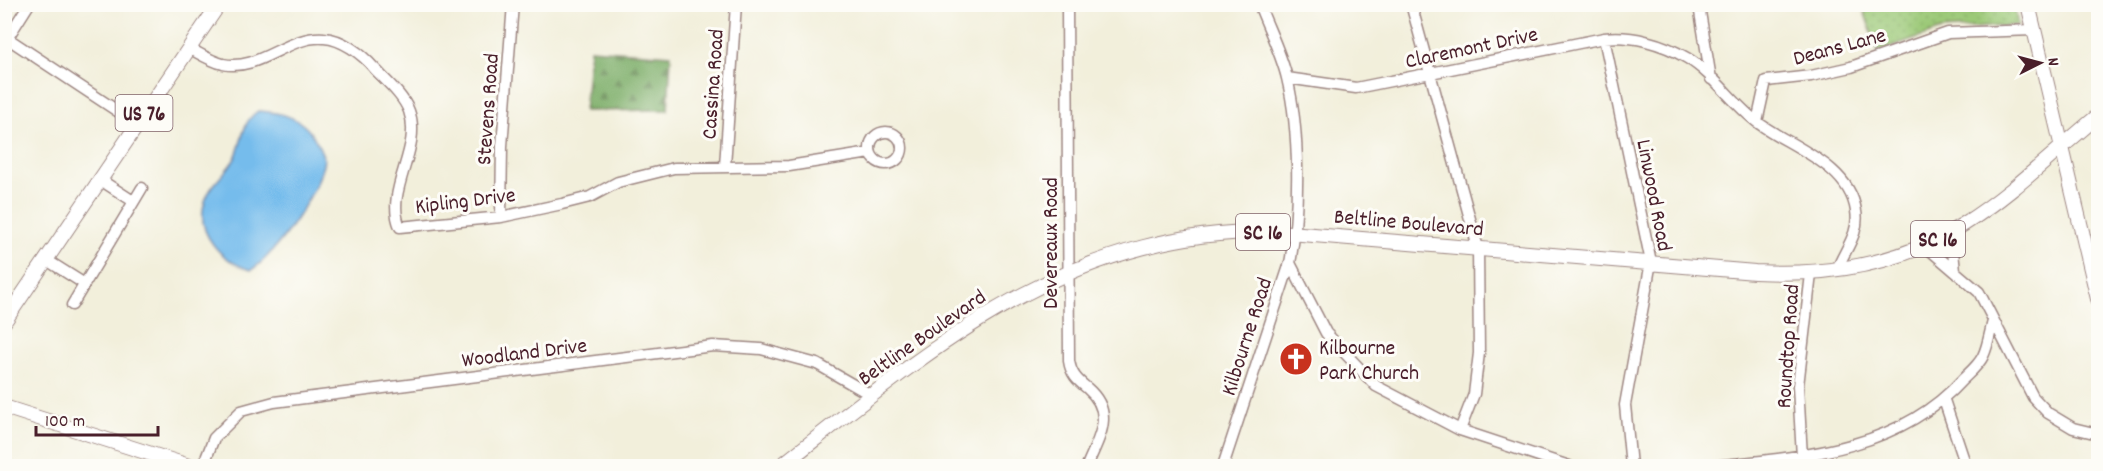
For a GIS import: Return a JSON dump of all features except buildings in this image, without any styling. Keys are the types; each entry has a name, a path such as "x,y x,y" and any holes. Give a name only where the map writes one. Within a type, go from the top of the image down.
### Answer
{"main road":[{"name":"US 76","path":"4,322 219,4"},
{"path":"2028,4 2098,299"},
{"name":"SC 16","path":"2062,144 2098,116"},
{"name":"Beltline Boulevard","path":"781,466 871,395 992,310 1068,271 1123,252 1169,241 1241,232 1296,233 1755,272 1810,274 1884,260 1951,232 1981,213 2062,144"},
{"path":"4,407 189,466"}],"street":[{"path":"29,4 5,39 137,124"},
{"name":"Stevens Road","path":"501,217 502,147 513,4"},
{"name":"Cassina Road","path":"725,166 736,4"},
{"name":"Devereaux Road","path":"1066,4 1070,367 1075,377 1098,399 1103,415 1102,429 1087,466"},
{"name":"Kilbourne Road","path":"1223,466 1290,262 1296,233 1296,150 1287,78 1259,4"},
{"path":"1411,4 1478,248 1479,352 1474,394 1460,430"},
{"path":"1703,4 1700,12 1711,79"},
{"name":"Deans Lane","path":"1757,122 1766,81 1811,76 1851,67 1948,33 2034,30"},
{"name":"Claremont Drive","path":"1287,78 1356,88 1604,38 1618,37 1663,46 1688,59 1757,122 1827,166 1849,192 1856,210 1856,230 1837,270"},
{"name":"Kipling Drive","path":"189,48 224,64 240,64 306,39 330,38 344,44 367,60 408,109 413,128 394,213 400,227 501,217 590,197 618,183 674,168 789,166 870,153"},
{"name":"Linwood Road","path":"1604,38 1651,262 1625,405 1631,466"},
{"path":"99,179 133,201"},
{"path":"72,305 83,283 142,188"},
{"path":"1951,232 1955,271"},
{"path":"1924,245 1979,292 2033,397 2048,413 2073,428 2098,434"},
{"path":"45,259 83,283"},
{"path":"1290,262 1326,333 1376,386 1460,430 1569,466"},
{"name":"Roundtop Road","path":"1802,457 1798,386 1810,274"},
{"path":"1712,466 1802,457 1851,447 1876,439 1944,400 1983,357 1993,321"},
{"name":"Woodland Drive","path":"203,466 214,438 241,411 274,402 713,346 761,349 817,364 871,395"},
{"path":"1944,400 1966,466"}],"green space":[{"path":"1862,5 2014,5 2018,25 1941,30 1878,52"},
{"path":"590,49 671,55 668,110 584,111"}],"water":[{"path":"258,111 281,114 300,122 314,137 324,159 315,186 296,220 273,250 251,270 230,260 213,245 207,235 203,213 207,195 234,160 245,127"}],"place":[{"name":"Kilbourne Park Church","path":"1296,359"}]}
